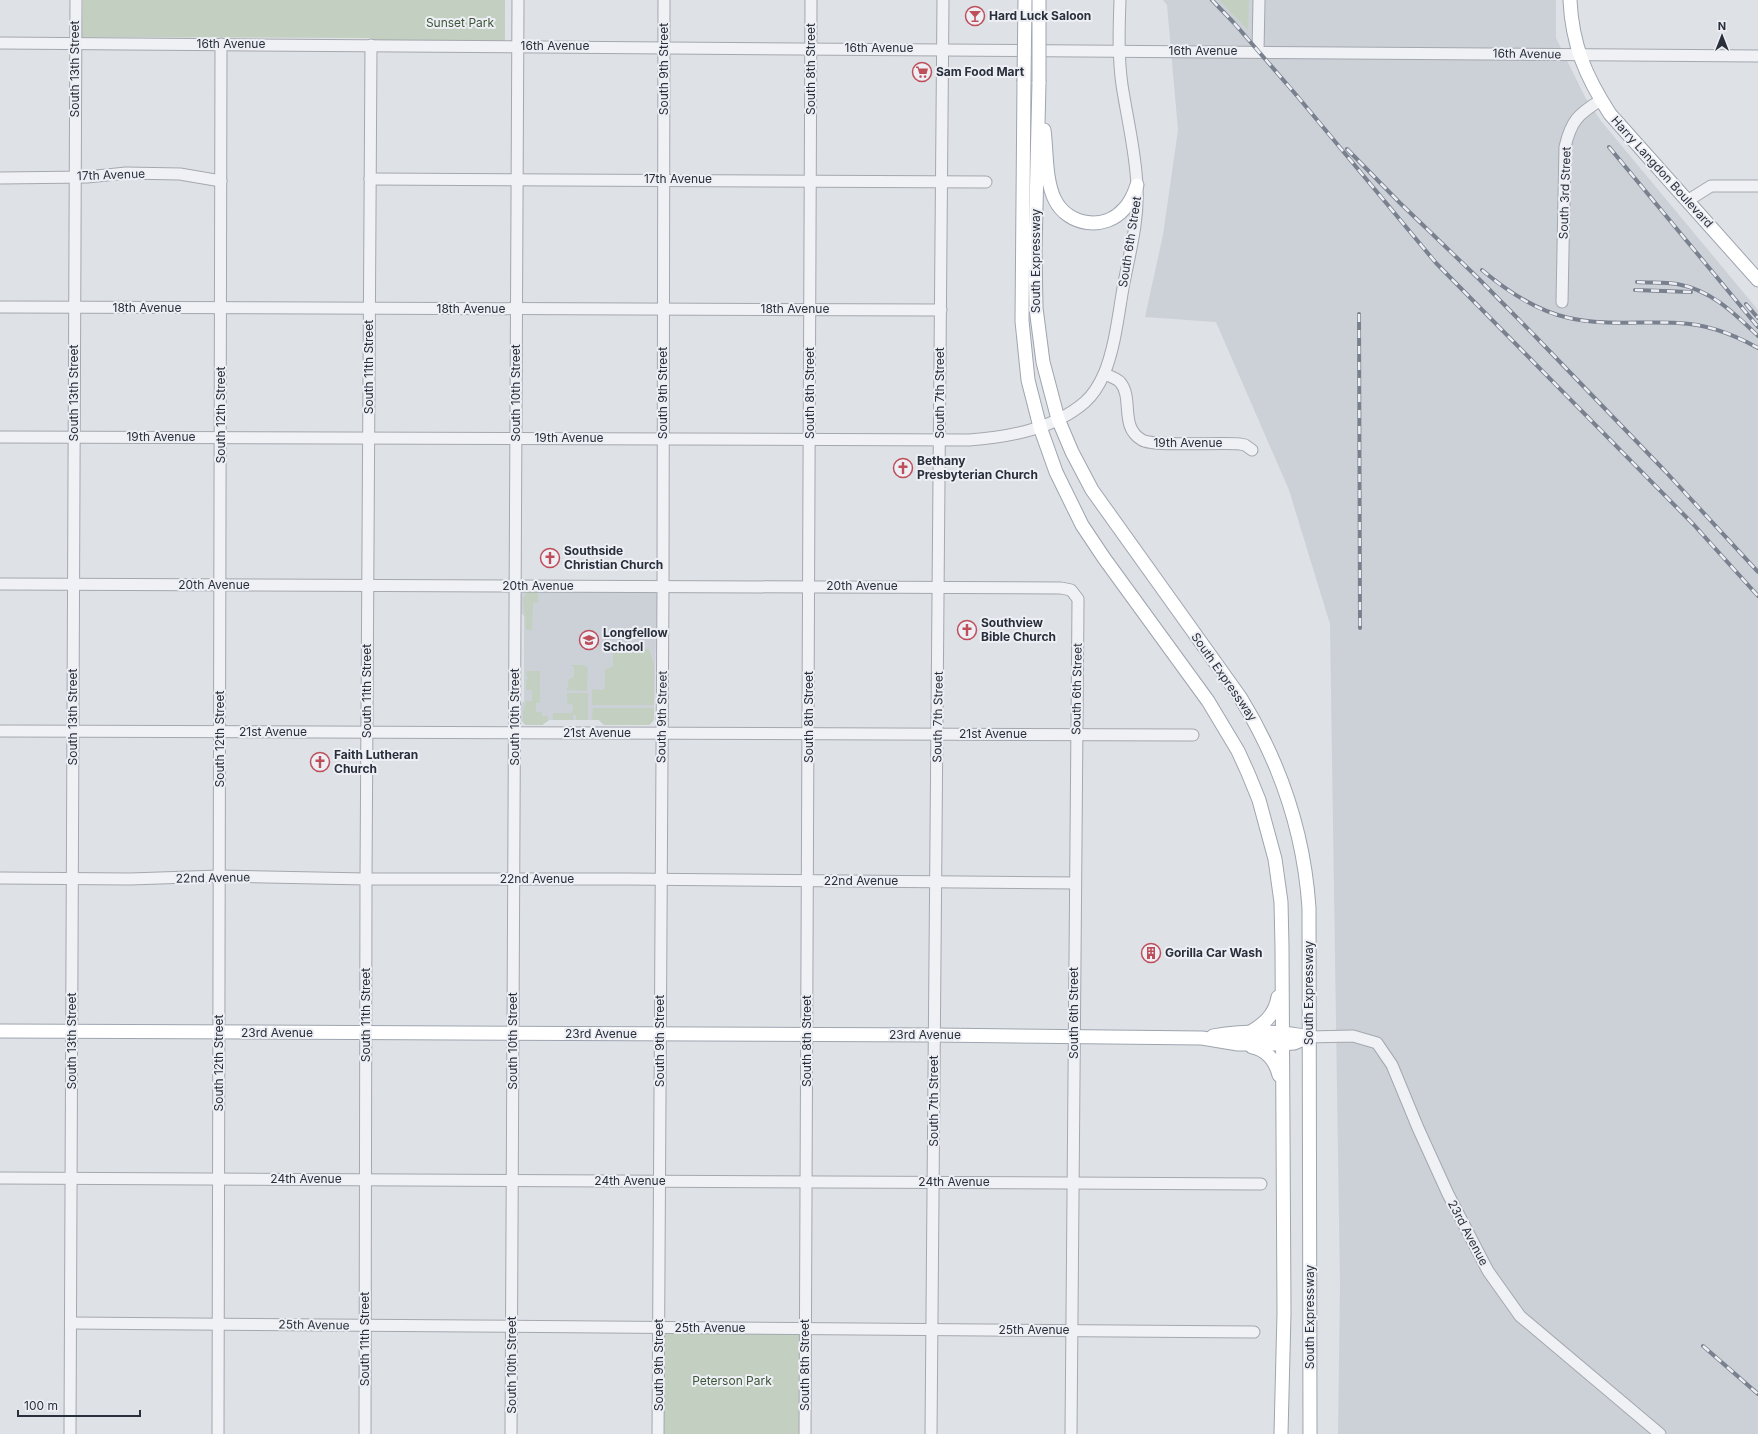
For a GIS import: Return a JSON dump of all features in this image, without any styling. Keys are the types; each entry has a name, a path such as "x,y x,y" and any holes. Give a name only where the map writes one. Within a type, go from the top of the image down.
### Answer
{"main road":[{"name":"South Expressway","path":"1025,0 1022,321 1028,380 1040,427 1056,472 1082,525 1104,558 1208,701 1238,751 1260,806 1275,859 1281,902 1282,978 1281,1038 1284,1313 1281,1434"},
{"name":"South Expressway","path":"1039,0 1039,82 1035,250 1036,308 1043,362 1058,419 1072,452 1092,490 1240,697 1256,722 1279,771 1298,831 1308,880 1310,1434"},
{"path":"1570,0 1573,33 1578,54"},
{"name":"Harry Langdon Boulevard","path":"1578,54 1601,100 1630,138 1758,280"},
{"path":"1039,82 1051,186 1060,208 1074,218 1084,222 1093,223 1106,221 1124,210 1131,200 1138,185"},
{"path":"1249,1033 1261,1026 1272,1014 1277,1003 1282,978"},
{"name":"23rd Avenue","path":"0,1031 935,1035 1202,1038 1238,1044 1281,1038 1294,1033 1308,1037"},
{"name":"23rd Avenue","path":"1202,1038 1226,1034 1249,1033 1281,1038"},
{"path":"1238,1044 1262,1050 1269,1054 1278,1070 1282,1088"}],"street":[{"name":"South 13th Street","path":"70,1434 76,0"},
{"name":"South 10th Street","path":"511,1434 518,0"},
{"name":"South 9th Street","path":"658,1434 663,586 664,0"},
{"name":"South 8th Street","path":"805,1434 812,0"},
{"name":"South 7th Street","path":"931,1434 943,0"},
{"name":"South 6th Street","path":"1040,427 1058,419 1086,402 1104,374 1112,347 1137,209 1138,185 1122,84 1119,51 1120,0"},
{"path":"1258,52 1259,0"},
{"name":"16th Avenue","path":"0,43 1758,56"},
{"name":"South 12th Street","path":"218,1434 221,44"},
{"name":"South 11th Street","path":"365,1434 366,879 371,45"},
{"name":"South 3rd Street","path":"1562,302 1565,147 1569,131 1574,121 1585,110 1601,100"},
{"name":"17th Avenue","path":"0,178 75,177 126,173 180,174 221,181"},
{"name":"17th Avenue","path":"370,179 942,180 986,182"},
{"path":"1687,201 1711,186 1758,186"},
{"name":"18th Avenue","path":"0,307 941,310"},
{"name":"19th Avenue","path":"1104,374 1117,380 1124,388 1128,422 1132,431 1142,441 1148,443 1240,444 1245,445 1252,450"},
{"name":"19th Avenue","path":"0,437 940,440 988,439 1016,434 1040,427"},
{"name":"20th Avenue","path":"0,584 1061,588 1069,589 1074,593"},
{"name":"South 6th Street","path":"1071,1434 1078,603 1074,593"},
{"name":"21st Avenue","path":"0,731 1193,736"},
{"name":"22nd Avenue","path":"0,878 72,879 220,876 366,879 514,878 1075,883"},
{"name":"23rd Avenue","path":"1308,1037 1353,1036 1377,1043 1392,1064 1418,1128 1448,1194 1488,1271 1520,1316 1660,1434"},
{"name":"24th Avenue","path":"0,1178 1261,1184"},
{"name":"25th Avenue","path":"71,1324 1254,1332"}],"shaded area":[{"path":"1163,0 1556,0 1556,38 1585,97 1601,121 1758,310 1758,1434 1338,1434 1340,1285 1330,624 1289,490 1216,322 1145,317 1163,235 1178,130 1167,5"},
{"name":"Longfellow School","path":"527,590 655,592 657,595 654,720 649,725 604,725 599,720 549,720 542,725 526,725 520,720 520,705 524,701 524,616 520,612 520,597 522,593"}],"green space":[{"name":"Sunset Park","path":"83,0 505,0 505,46 379,45 371,38 82,37"},
{"path":"1219,0 1249,0 1248,30"},
{"path":"528,592 538,592 538,603 533,603 532,630 526,630 523,606 523,598"},
{"path":"613,648 649,649 654,665 654,705 592,705 592,689 603,690 605,687 605,669 613,666"},
{"path":"571,665 584,665 588,668 587,691 567,690 569,679 574,676 574,667"},
{"path":"527,671 540,671 540,703 536,703 536,712 542,712 542,716 547,716 549,720 542,725 526,725 523,723 523,712 526,701 532,701 532,690 526,690 526,679 527,680 529,678 526,675"},
{"path":"567,693 588,693 588,720 576,720 576,715 573,715 573,720 553,720 553,713 571,713 573,711 573,705 567,703"},
{"path":"593,708 654,708 654,720 649,725 604,725 599,720 592,720"},
{"name":"Peterson Park","path":"659,1327 806,1328 805,1434 658,1434"}],"railway":[{"path":"1212,0 1234,23 1298,97 1436,263 1694,525 1758,596"},
{"path":"1609,147 1758,327"},
{"path":"1347,149 1533,334 1665,471 1758,572"},
{"path":"1482,270 1512,293 1557,315 1609,323 1678,323 1699,325 1729,334 1758,348"},
{"path":"1637,282 1677,284 1701,291 1731,311 1758,336"},
{"path":"1635,290 1691,292"},
{"path":"1746,304 1758,318"},
{"path":"1359,314 1360,628"},
{"path":"1703,1346 1758,1394"}],"place":[{"name":"Hard Luck Saloon","path":"975,16"},
{"name":"Sam Food Mart","path":"922,72"},
{"name":"Bethany Presbyterian Church","path":"903,468"},
{"name":"Southside Christian Church","path":"550,558"},
{"name":"Southview Bible Church","path":"967,630"},
{"name":"Longfellow School","path":"589,640"},
{"name":"Faith Lutheran Church","path":"320,762"},
{"name":"Gorilla Car Wash","path":"1151,953"}]}
